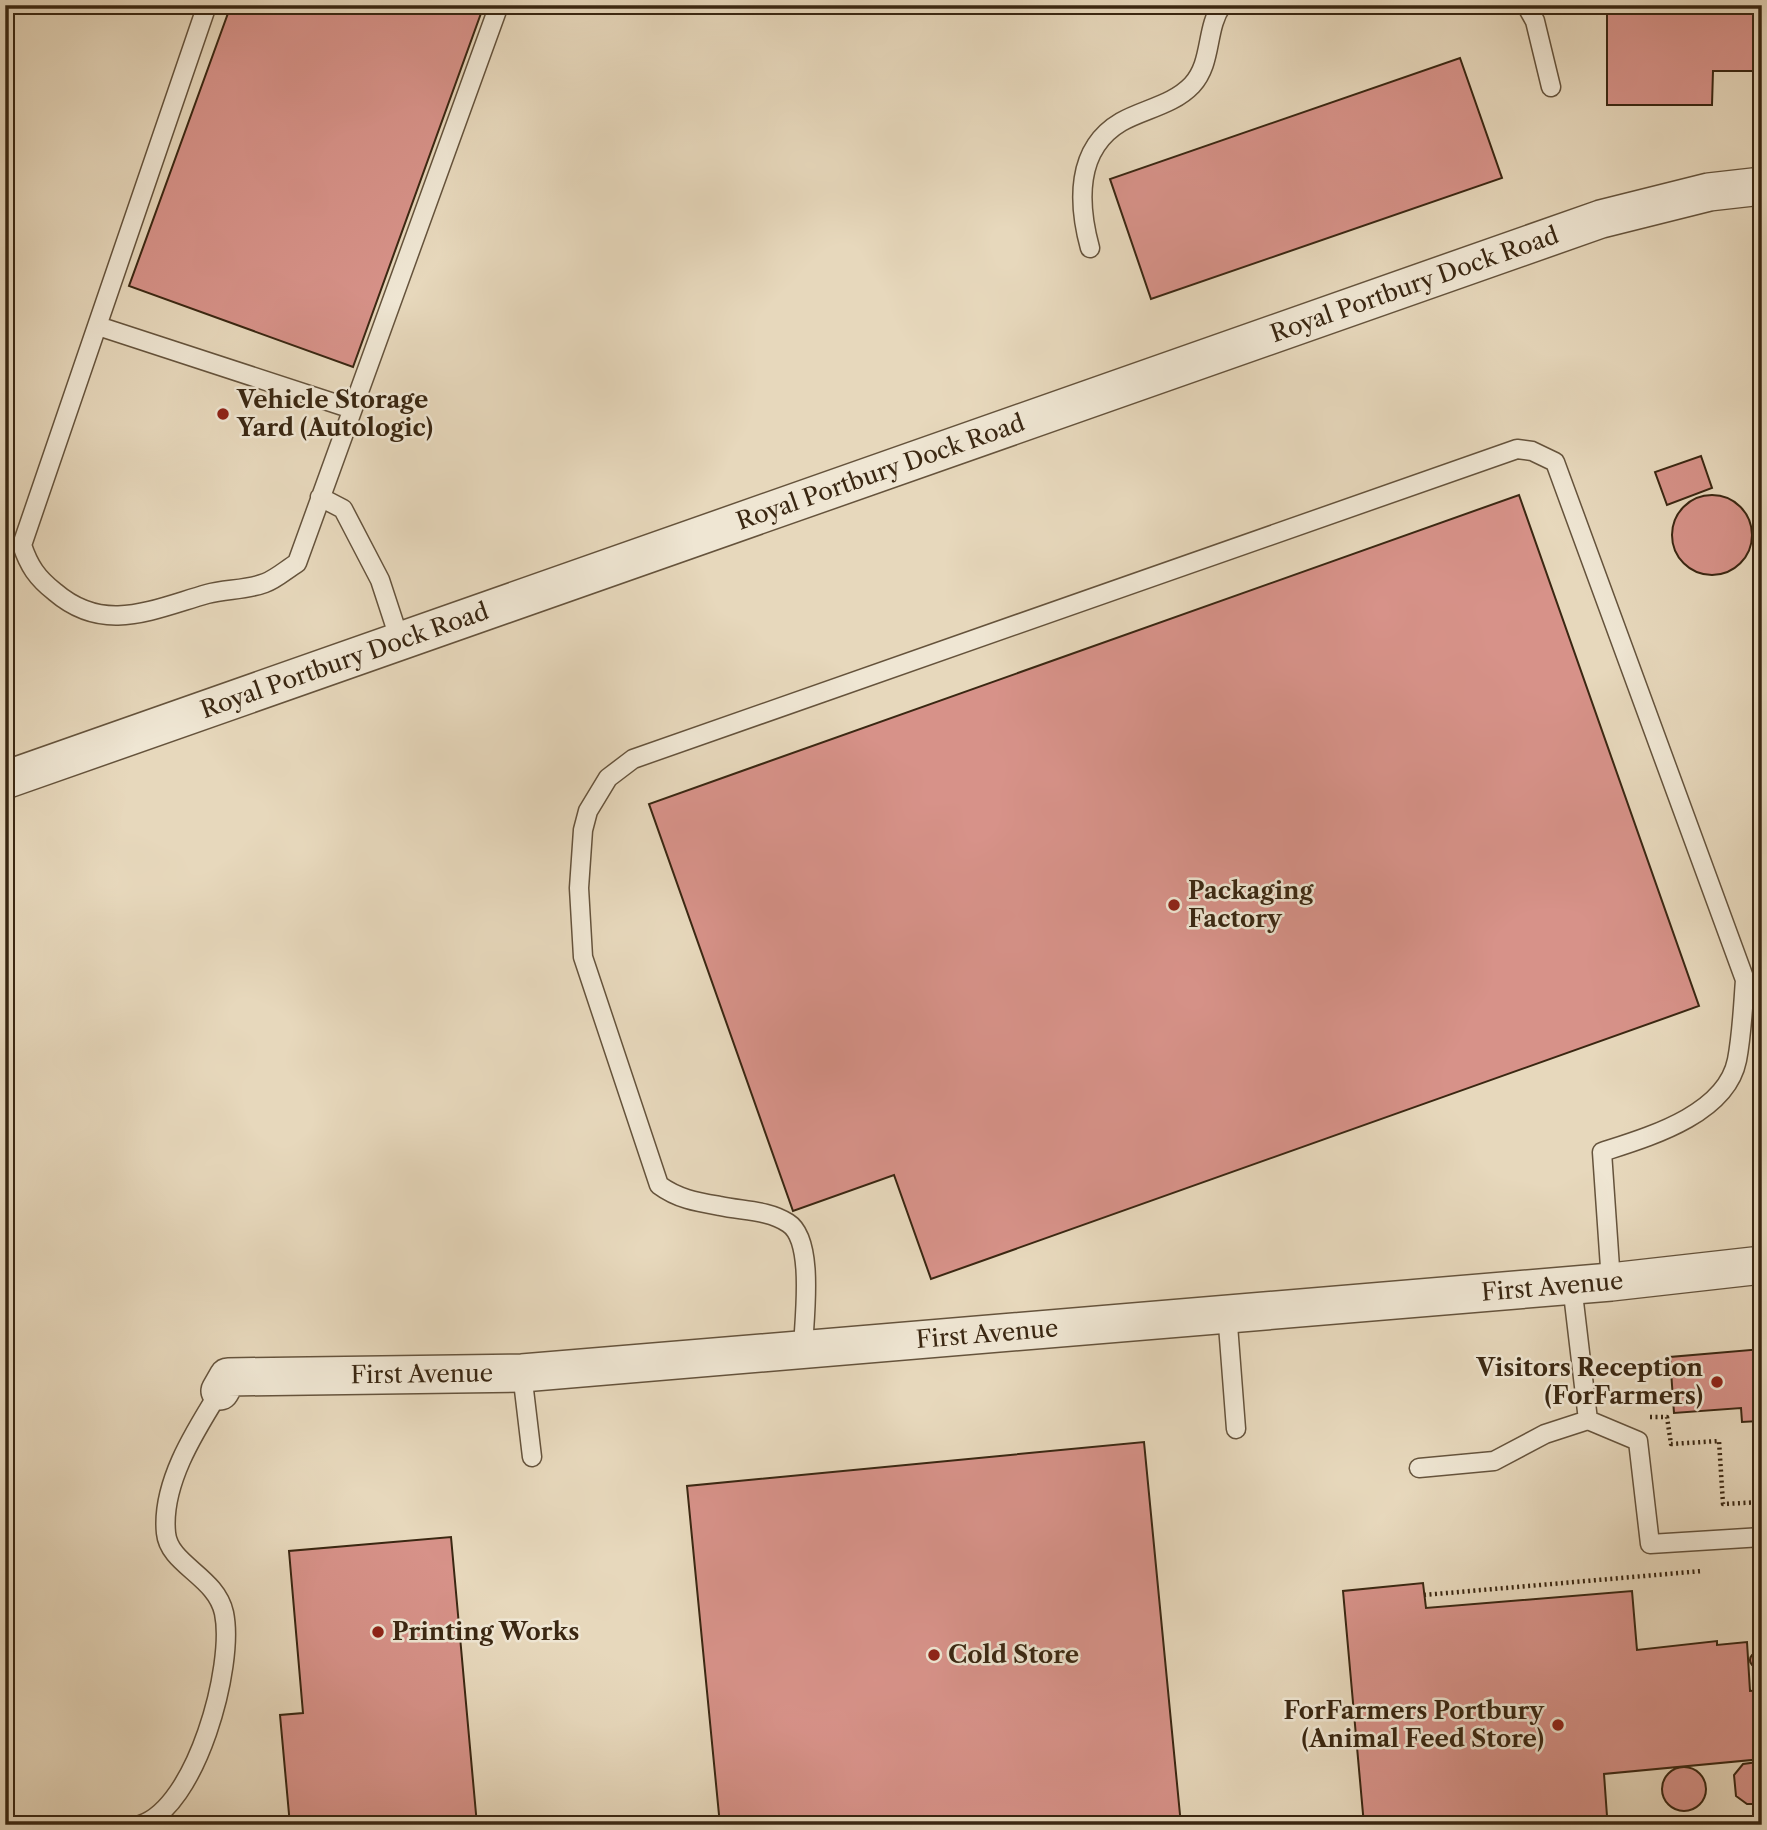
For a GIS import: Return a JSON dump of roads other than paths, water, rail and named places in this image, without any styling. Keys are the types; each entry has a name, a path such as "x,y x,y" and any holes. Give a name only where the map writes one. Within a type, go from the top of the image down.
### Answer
{"street":[{"name":"Royal Portbury Dock Road","path":"5,780 1601,219 1709,192 1762,186"},
{"name":"First Avenue","path":"220,1391 228,1377 522,1373 1611,1282 1762,1265"}],"lane":[{"path":"207,5 22,545 30,567 65,601 90,615 125,617 227,589 264,583 297,563 499,5"},
{"path":"1090,248 1081,202 1083,175 1090,156 1107,134 1121,122 1168,102 1190,87 1207,57 1215,15 1222,5"},
{"path":"1526,5 1535,21 1551,87"},
{"path":"98,326 352,408"},
{"path":"803,1348 805,1261 799,1232 789,1223 764,1212 684,1199 659,1185 583,957 580,851 588,811 608,778 633,759 1517,449 1532,451 1555,462 1745,980 1737,1063 1717,1099 1661,1133 1602,1152 1611,1282"},
{"path":"320,497 343,509 380,580 400,641"},
{"path":"1572,1285 1588,1420"},
{"path":"1227,1312 1236,1429"},
{"path":"522,1373 532,1457"},
{"path":"140,1825 152,1821 170,1806 195,1768 218,1683 225,1644 224,1613 214,1590 178,1558 166,1537 165,1518 173,1483 203,1417 220,1391"},
{"path":"1419,1468 1494,1461 1545,1434 1588,1420 1638,1441 1650,1544 1762,1537"}],"place":[{"name":"Vehicle Storage Yard (Autologic)","path":"223,414"},
{"name":"Packaging Factory","path":"1174,905"},
{"name":"Visitors Reception (ForFarmers)","path":"1717,1382"},
{"name":"Printing Works","path":"378,1632"},
{"name":"Cold Store","path":"934,1655"},
{"name":"ForFarmers Portbury (Animal Feed Store)","path":"1558,1725"}]}
